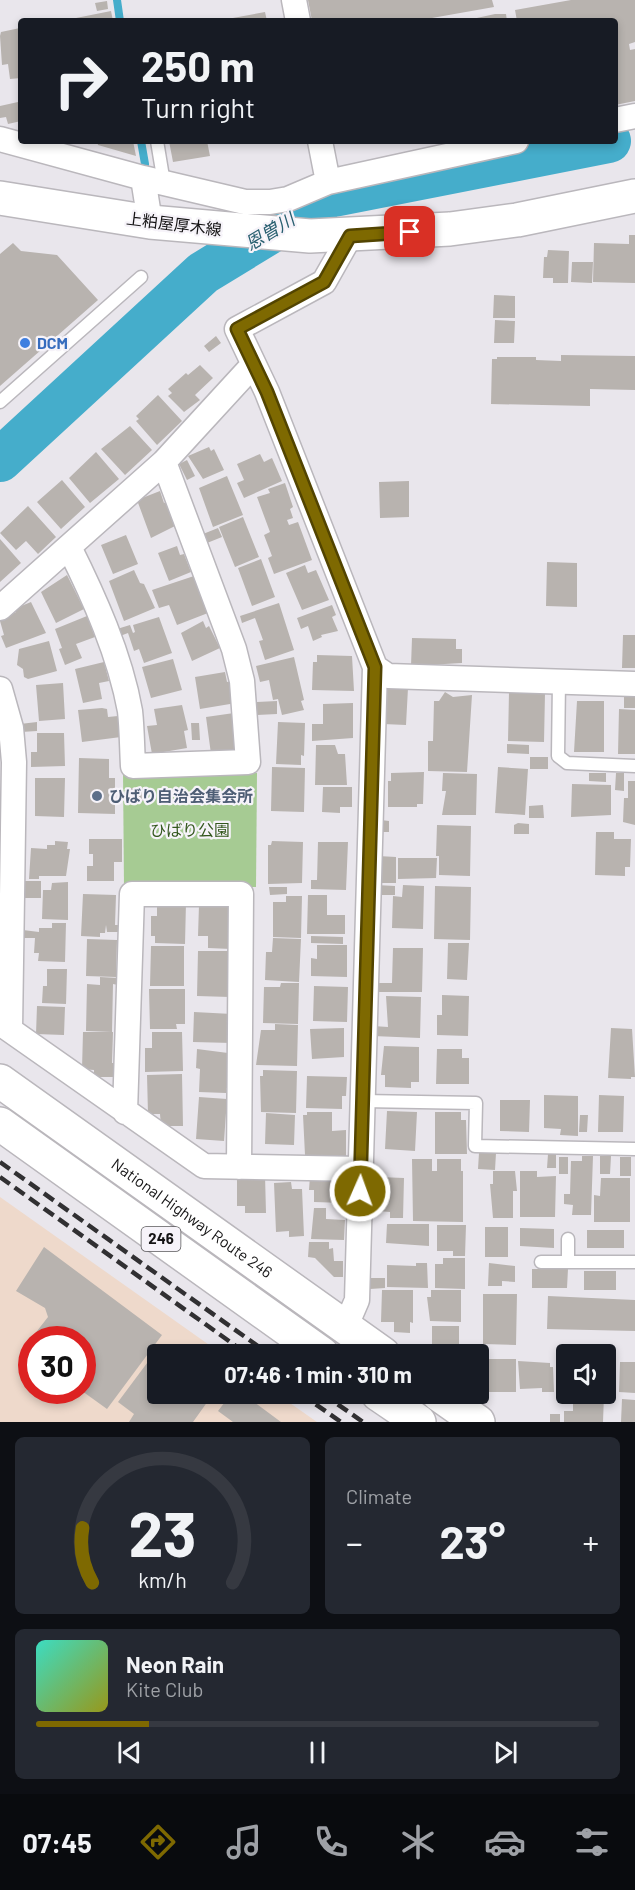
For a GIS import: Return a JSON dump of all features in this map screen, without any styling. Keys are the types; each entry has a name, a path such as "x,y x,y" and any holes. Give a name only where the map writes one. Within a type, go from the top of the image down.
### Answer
{"main road":[{"name":"上粕屋厚木線","path":"0,198 150,222 224,231 350,236 450,229 517,220 635,196"},
{"name":"National Highway Route 246","path":"0,1081 368,1344"},
{"name":"National Highway Route 246","path":"0,1124 308,1344"},
{"path":"393,1404 419,1422"},
{"path":"452,1404 478,1422"}],"street":[{"path":"294,0 297,18"},
{"path":"618,119 635,116"},
{"path":"0,140 245,202 288,199 328,182 502,144"},
{"path":"321,144 328,182"},
{"path":"150,222 154,180"},
{"path":"345,1328 357,1300 375,667 267,392 237,329 324,282 350,236"},
{"path":"0,608 164,462 253,365"},
{"path":"69,546 86,580 120,669 130,711 133,766 248,762 242,681 234,649 164,462"},
{"path":"375,667 388,676 635,684"},
{"path":"0,689 11,728 14,762 5,1026 204,1166 361,1169"},
{"path":"125,1112 132,894 241,894 239,1167"}],"lane":[{"path":"154,180 157,144"},
{"path":"0,402 141,277"},
{"path":"559,681 558,756 567,763 635,766"},
{"path":"363,1101 476,1103 475,1146 635,1149"},
{"path":"568,1239 568,1262"},
{"path":"541,1262 635,1262"}],"shaded area":[{"path":"0,1197 208,1344 147,1344 147,1404 291,1404 317,1422 0,1422"}],"green space":[{"name":"ひばり公園","path":"123,772 257,773 256,887 124,887"}],"building":[{"path":"308,0 492,0 494,7 432,18 311,18"},
{"path":"571,0 635,0 635,42 629,44 630,50 635,49 635,101 618,104 618,18 516,18 515,10"},
{"path":"107,1 108,9 97,11 95,3"},
{"path":"111,11 112,18 76,18"},
{"path":"265,12 266,18 233,18"},
{"path":"506,14 507,18 477,18"},
{"path":"18,28 18,78 10,79 8,64 2,65 1,32"},
{"path":"18,102 18,122 8,124 6,117 0,118 0,106"},
{"path":"134,144 136,156 98,145"},
{"path":"170,144 208,144 210,156 173,162"},
{"path":"629,235 635,235 635,283 593,282 594,243 629,244"},
{"name":"DCM","path":"13,243 21,251 57,255 98,300 0,386 0,254"},
{"path":"548,250 569,251 568,283 553,283 553,278 543,278 544,257 547,257"},
{"path":"572,262 593,262 592,283 571,282"},
{"path":"494,295 515,296 515,318 493,318"},
{"path":"495,320 515,321 514,343 494,343"},
{"path":"216,336 221,343 209,352 204,346"},
{"path":"561,355 635,356 635,390 590,389 590,406 491,404 492,359 536,357 536,360 561,361"},
{"path":"200,365 213,378 195,395 200,400 184,412 168,396 172,393 168,389 186,373 188,375"},
{"path":"158,395 182,421 157,445 136,421 139,419 136,416"},
{"path":"130,426 152,450 125,475 101,449"},
{"path":"209,447 211,451 214,449 224,470 203,479 188,456"},
{"path":"96,452 119,479 90,503 69,478"},
{"path":"260,454 264,462 272,458 282,481 244,498 237,483 244,480 237,464"},
{"path":"187,460 195,476 187,480 179,464"},
{"path":"227,476 243,515 213,527 199,488"},
{"path":"62,480 85,507 61,529 37,502"},
{"path":"409,481 409,517 380,518 379,482"},
{"path":"285,483 293,507 290,509 293,518 287,520 289,525 298,522 312,560 274,574 268,558 272,556 264,535 270,532 257,497 270,493 268,489"},
{"path":"160,491 164,503 168,501 177,525 151,538 137,500"},
{"path":"28,506 56,537 38,554 26,541 16,550 0,533"},
{"path":"243,517 259,557 235,567 219,527"},
{"path":"218,528 222,537 207,543 203,534"},
{"path":"126,535 138,564 113,574 101,545"},
{"path":"0,539 21,563 0,582"},
{"path":"177,546 180,555 184,554 191,572 169,581 158,553"},
{"path":"261,559 275,597 252,606 238,568"},
{"path":"547,562 577,563 577,607 546,606"},
{"path":"305,565 308,573 316,570 329,600 302,610 286,573"},
{"path":"134,570 140,583 144,584 155,608 124,621 109,581"},
{"path":"67,575 84,609 56,623 41,592"},
{"path":"194,576 208,613 177,625 169,605 159,608 152,590"},
{"path":"31,602 46,633 6,648 1,636 4,635 0,621 16,612 14,609"},
{"path":"279,603 294,650 265,660 259,641 263,640 255,618 242,623 240,616"},
{"path":"332,605 336,615 332,617 338,631 321,635 322,637 313,641 308,626 301,629 297,618"},
{"path":"87,616 95,637 76,644 82,658 65,665 55,629"},
{"path":"159,617 172,653 144,663 139,649 134,651 128,633 120,636 117,629 130,625 133,633 135,632 133,625"},
{"path":"203,621 206,628 209,626 220,648 192,661 181,633"},
{"path":"623,635 635,635 635,668 622,668"},
{"path":"412,638 456,639 456,649 462,649 462,663 411,666"},
{"path":"49,641 57,671 28,679 24,677 23,669 17,665 19,649"},
{"path":"317,655 352,656 354,691 312,690 313,662 317,662"},
{"path":"294,657 304,700 301,701 304,710 282,715 278,699 273,700 269,680 260,682 256,666"},
{"path":"173,659 182,690 151,698 142,667"},
{"path":"104,662 109,681 99,683 102,699 83,703 75,669"},
{"path":"225,672 227,682 232,681 236,703 200,709 195,677"},
{"path":"63,683 65,719 39,721 36,685"},
{"path":"388,688 408,688 406,725 383,724 384,691"},
{"path":"445,692 453,697 472,695 467,772 428,771 428,741 433,741 434,701 439,701"},
{"path":"509,692 545,693 544,742 508,741"},
{"path":"624,692 635,692 635,708 624,708"},
{"path":"277,701 277,714 257,715 257,702"},
{"path":"577,701 604,701 604,752 574,752"},
{"path":"353,703 353,738 312,741 312,724 323,724 323,704"},
{"path":"182,705 188,730 184,731 187,748 152,754 147,726 157,725 154,709"},
{"path":"107,709 108,717 118,716 121,737 82,742 78,710"},
{"path":"619,709 635,710 635,754 618,754"},
{"path":"234,713 236,750 211,754 206,717"},
{"path":"37,722 37,731 21,732 20,724"},
{"path":"278,722 305,723 304,756 301,755 301,765 276,764"},
{"path":"191,723 199,723 200,740 192,740"},
{"path":"37,733 64,733 65,766 31,767 31,752 37,752"},
{"path":"507,744 529,745 529,754 507,753"},
{"path":"316,745 335,745 338,754 345,754 347,785 315,785"},
{"path":"530,757 548,757 548,769 530,769"},
{"name":"ひばり自治会集会所","path":"79,758 109,759 109,778 115,778 115,814 78,813"},
{"path":"272,767 305,768 304,812 271,811"},
{"path":"498,767 528,769 525,815 495,813"},
{"path":"424,772 423,804 417,804 417,807 388,807 388,781 391,781 391,773"},
{"path":"443,773 477,774 476,815 442,815 446,791 442,791"},
{"path":"589,773 606,773 606,782 589,781"},
{"path":"616,773 624,773 624,791 615,790"},
{"path":"35,778 65,778 64,817 35,816"},
{"path":"628,781 635,781 635,825 623,822 624,798 628,798"},
{"path":"572,784 611,785 611,815 571,817"},
{"path":"323,787 352,787 352,807 340,807 340,813 322,812"},
{"path":"131,788 143,788 143,801 130,800"},
{"path":"543,805 544,818 529,818 529,806"},
{"path":"381,820 389,821 389,832 381,832"},
{"path":"529,824 529,834 514,834 514,825"},
{"path":"437,825 471,826 470,876 439,875 439,856 436,856"},
{"path":"596,832 614,832 614,839 631,839 630,867 625,867 625,876 595,875"},
{"path":"89,839 122,839 122,862 114,862 114,881 87,881 87,866 93,866 93,854 89,854"},
{"path":"55,841 68,842 67,849 70,849 66,876 39,876 39,879 29,879 31,848 47,849 47,845 55,845"},
{"path":"272,841 303,842 302,883 268,884 268,845 271,845"},
{"path":"318,842 348,842 346,890 311,889 311,880 317,880"},
{"path":"378,856 396,857 396,883 378,883"},
{"path":"398,858 437,858 436,878 398,879"},
{"path":"23,881 41,881 41,898 22,898"},
{"path":"68,882 68,920 42,919 43,890 51,890 52,883"},
{"path":"376,885 395,886 395,895 376,895"},
{"path":"403,885 424,886 423,929 392,928 393,896 402,897"},
{"path":"435,886 471,887 470,940 434,939"},
{"path":"269,887 287,887 287,894 270,895"},
{"path":"83,894 116,895 115,925 120,925 121,932 107,932 106,925 105,933 100,933 100,937 81,936"},
{"path":"308,895 327,895 327,915 345,915 345,934 307,934"},
{"path":"286,896 302,896 301,938 273,937 273,902 286,902"},
{"path":"157,902 186,902 185,944 155,943 155,936 151,936 151,916 157,916"},
{"path":"199,905 232,905 231,949 208,948 208,936 198,936"},
{"path":"52,923 66,923 65,962 38,961 39,953 34,953 35,938 23,938 23,930 39,932 39,928 52,928"},
{"path":"311,936 343,937 343,944 311,943"},
{"path":"273,938 301,939 299,982 265,980 266,952 272,952"},
{"path":"87,939 117,940 116,977 86,976"},
{"path":"448,943 469,943 467,980 447,979"},
{"path":"317,945 347,945 347,977 311,976 311,958 317,959"},
{"path":"151,946 184,946 184,986 150,986"},
{"path":"393,948 423,948 422,992 374,992 375,983 392,983"},
{"path":"198,951 231,951 230,997 197,996"},
{"path":"47,969 67,969 66,1004 42,1003 43,986 47,986"},
{"path":"100,977 119,978 118,985 113,984 112,1032 86,1031 87,984 100,985"},
{"path":"281,983 299,983 298,1024 263,1023 264,987 280,987"},
{"path":"314,986 348,987 347,1022 313,1021"},
{"path":"149,989 185,989 185,1024 176,1024 177,1029 150,1029"},
{"path":"442,995 469,996 468,1036 437,1035 437,1015 442,1015"},
{"path":"386,996 421,997 420,1038 373,1036 373,1026 388,1027"},
{"path":"37,1006 65,1007 64,1035 36,1034"},
{"path":"194,1012 232,1014 232,1043 193,1042"},
{"path":"275,1024 298,1025 297,1066 256,1065 261,1030 275,1030"},
{"path":"344,1028 344,1057 312,1059 310,1029"},
{"path":"611,1028 632,1029 635,1077 631,1079 608,1078"},
{"path":"83,1032 113,1032 112,1063 117,1063 116,1077 94,1077 94,1070 82,1069"},
{"path":"152,1032 182,1032 183,1071 145,1072 145,1048 152,1048"},
{"path":"384,1046 419,1047 419,1082 411,1082 411,1088 385,1087 385,1075 381,1075"},
{"path":"197,1049 228,1053 227,1070 231,1070 231,1088 226,1088 226,1093 199,1092 200,1069 196,1068"},
{"path":"437,1049 462,1049 462,1058 469,1058 469,1084 436,1084"},
{"path":"263,1070 297,1071 296,1113 261,1112 260,1076 263,1076"},
{"path":"182,1074 183,1126 161,1126 160,1114 148,1114 147,1075"},
{"path":"307,1076 347,1077 346,1096 342,1096 342,1109 306,1108"},
{"path":"544,1095 578,1096 578,1136 560,1135 561,1129 544,1128"},
{"path":"599,1095 624,1096 623,1132 598,1132"},
{"path":"199,1097 227,1099 224,1141 196,1139"},
{"path":"500,1100 530,1100 529,1132 500,1131"},
{"path":"387,1111 417,1112 415,1151 385,1149"},
{"path":"307,1112 332,1112 332,1131 346,1130 346,1156 305,1155 303,1115 307,1115"},
{"path":"435,1112 461,1112 461,1120 466,1120 467,1154 435,1154"},
{"path":"266,1113 295,1115 294,1145 265,1144"},
{"path":"580,1115 588,1115 587,1132 579,1132"},
{"path":"479,1153 496,1153 495,1170 478,1169"},
{"path":"548,1154 556,1154 556,1168 547,1168"},
{"path":"582,1156 593,1156 591,1215 572,1215 573,1205 564,1204 564,1194 570,1194 571,1161 582,1161"},
{"path":"600,1156 611,1156 610,1174 600,1174"},
{"path":"559,1157 568,1157 568,1174 559,1174"},
{"path":"620,1157 631,1157 631,1176 620,1176"},
{"path":"412,1159 432,1159 432,1171 437,1171 437,1159 461,1159 463,1222 413,1221"},
{"path":"493,1171 515,1171 517,1191 513,1191 513,1218 493,1218 490,1184 493,1184"},
{"path":"520,1171 537,1171 537,1177 556,1176 555,1217 520,1217"},
{"path":"265,1175 266,1213 245,1213 245,1206 237,1206 237,1176"},
{"path":"310,1176 344,1177 344,1203 314,1202 314,1190 309,1190"},
{"path":"379,1177 404,1178 403,1218 390,1218 390,1212 378,1211"},
{"path":"601,1178 630,1178 630,1222 594,1222 594,1195 600,1196"},
{"path":"291,1182 292,1189 302,1189 304,1236 289,1237 289,1231 276,1232 274,1183"},
{"path":"314,1208 326,1208 326,1219 345,1220 344,1240 311,1239"},
{"path":"387,1224 429,1224 429,1246 386,1243"},
{"path":"437,1225 466,1225 465,1256 453,1256 453,1251 437,1251"},
{"path":"485,1227 508,1227 508,1257 485,1257"},
{"path":"520,1228 554,1229 554,1248 520,1246"},
{"path":"587,1230 624,1230 624,1248 587,1248"},
{"path":"309,1242 329,1242 329,1249 333,1248 334,1261 343,1261 343,1277 334,1277 315,1258 308,1257"},
{"path":"44,1247 162,1335 155,1344 147,1344 147,1355 107,1409 96,1401 96,1326 41,1326 48,1317 45,1308 16,1291"},
{"path":"443,1258 465,1258 465,1289 435,1288 435,1264 443,1264"},
{"path":"416,1263 427,1263 428,1288 387,1287 387,1265 416,1266"},
{"path":"489,1263 515,1266 515,1282 502,1281 502,1286 488,1286"},
{"path":"532,1269 568,1269 567,1288 532,1288"},
{"path":"584,1271 616,1271 616,1290 584,1290"},
{"path":"369,1278 385,1278 385,1288 370,1289"},
{"path":"382,1290 413,1290 413,1323 410,1322 410,1333 394,1332 394,1322 381,1322"},
{"path":"431,1290 461,1290 461,1322 430,1321 427,1297 431,1297"},
{"path":"483,1294 517,1294 516,1345 483,1344"},
{"path":"548,1296 635,1300 635,1331 547,1329"},
{"path":"432,1326 459,1326 459,1344 432,1344"},
{"path":"489,1359 516,1359 516,1392 489,1392"},
{"path":"518,1361 550,1363 550,1367 553,1367 554,1392 542,1392 542,1388 520,1389"},
{"path":"620,1362 635,1362 635,1393 619,1392"},
{"path":"147,1363 147,1404 206,1404 193,1422 129,1422 134,1414 118,1402"},
{"path":"622,1399 635,1400 635,1422 621,1422"},
{"path":"223,1404 257,1404 281,1422 233,1422 218,1411"},
{"path":"573,1404 604,1404 603,1422 564,1422 564,1411 573,1411"},
{"path":"550,1414 560,1414 560,1422 550,1422"}],"waterway":[{"path":"117,0 120,18"},
{"path":"142,144 145,164"},
{"name":"恩曽川","path":"0,460 203,273 329,196 594,144"}],"railway":[{"path":"0,1162 255,1344"},
{"path":"0,1177 233,1344"},
{"path":"315,1404 341,1422"},
{"path":"337,1404 363,1422"}],"place":[{"name":"DCM","path":"25,343"},
{"name":"ひばり自治会集会所","path":"97,796"}],"route":[{"path":"360,1191 375,667 267,392 237,329 324,282 350,236 410,232"}]}
